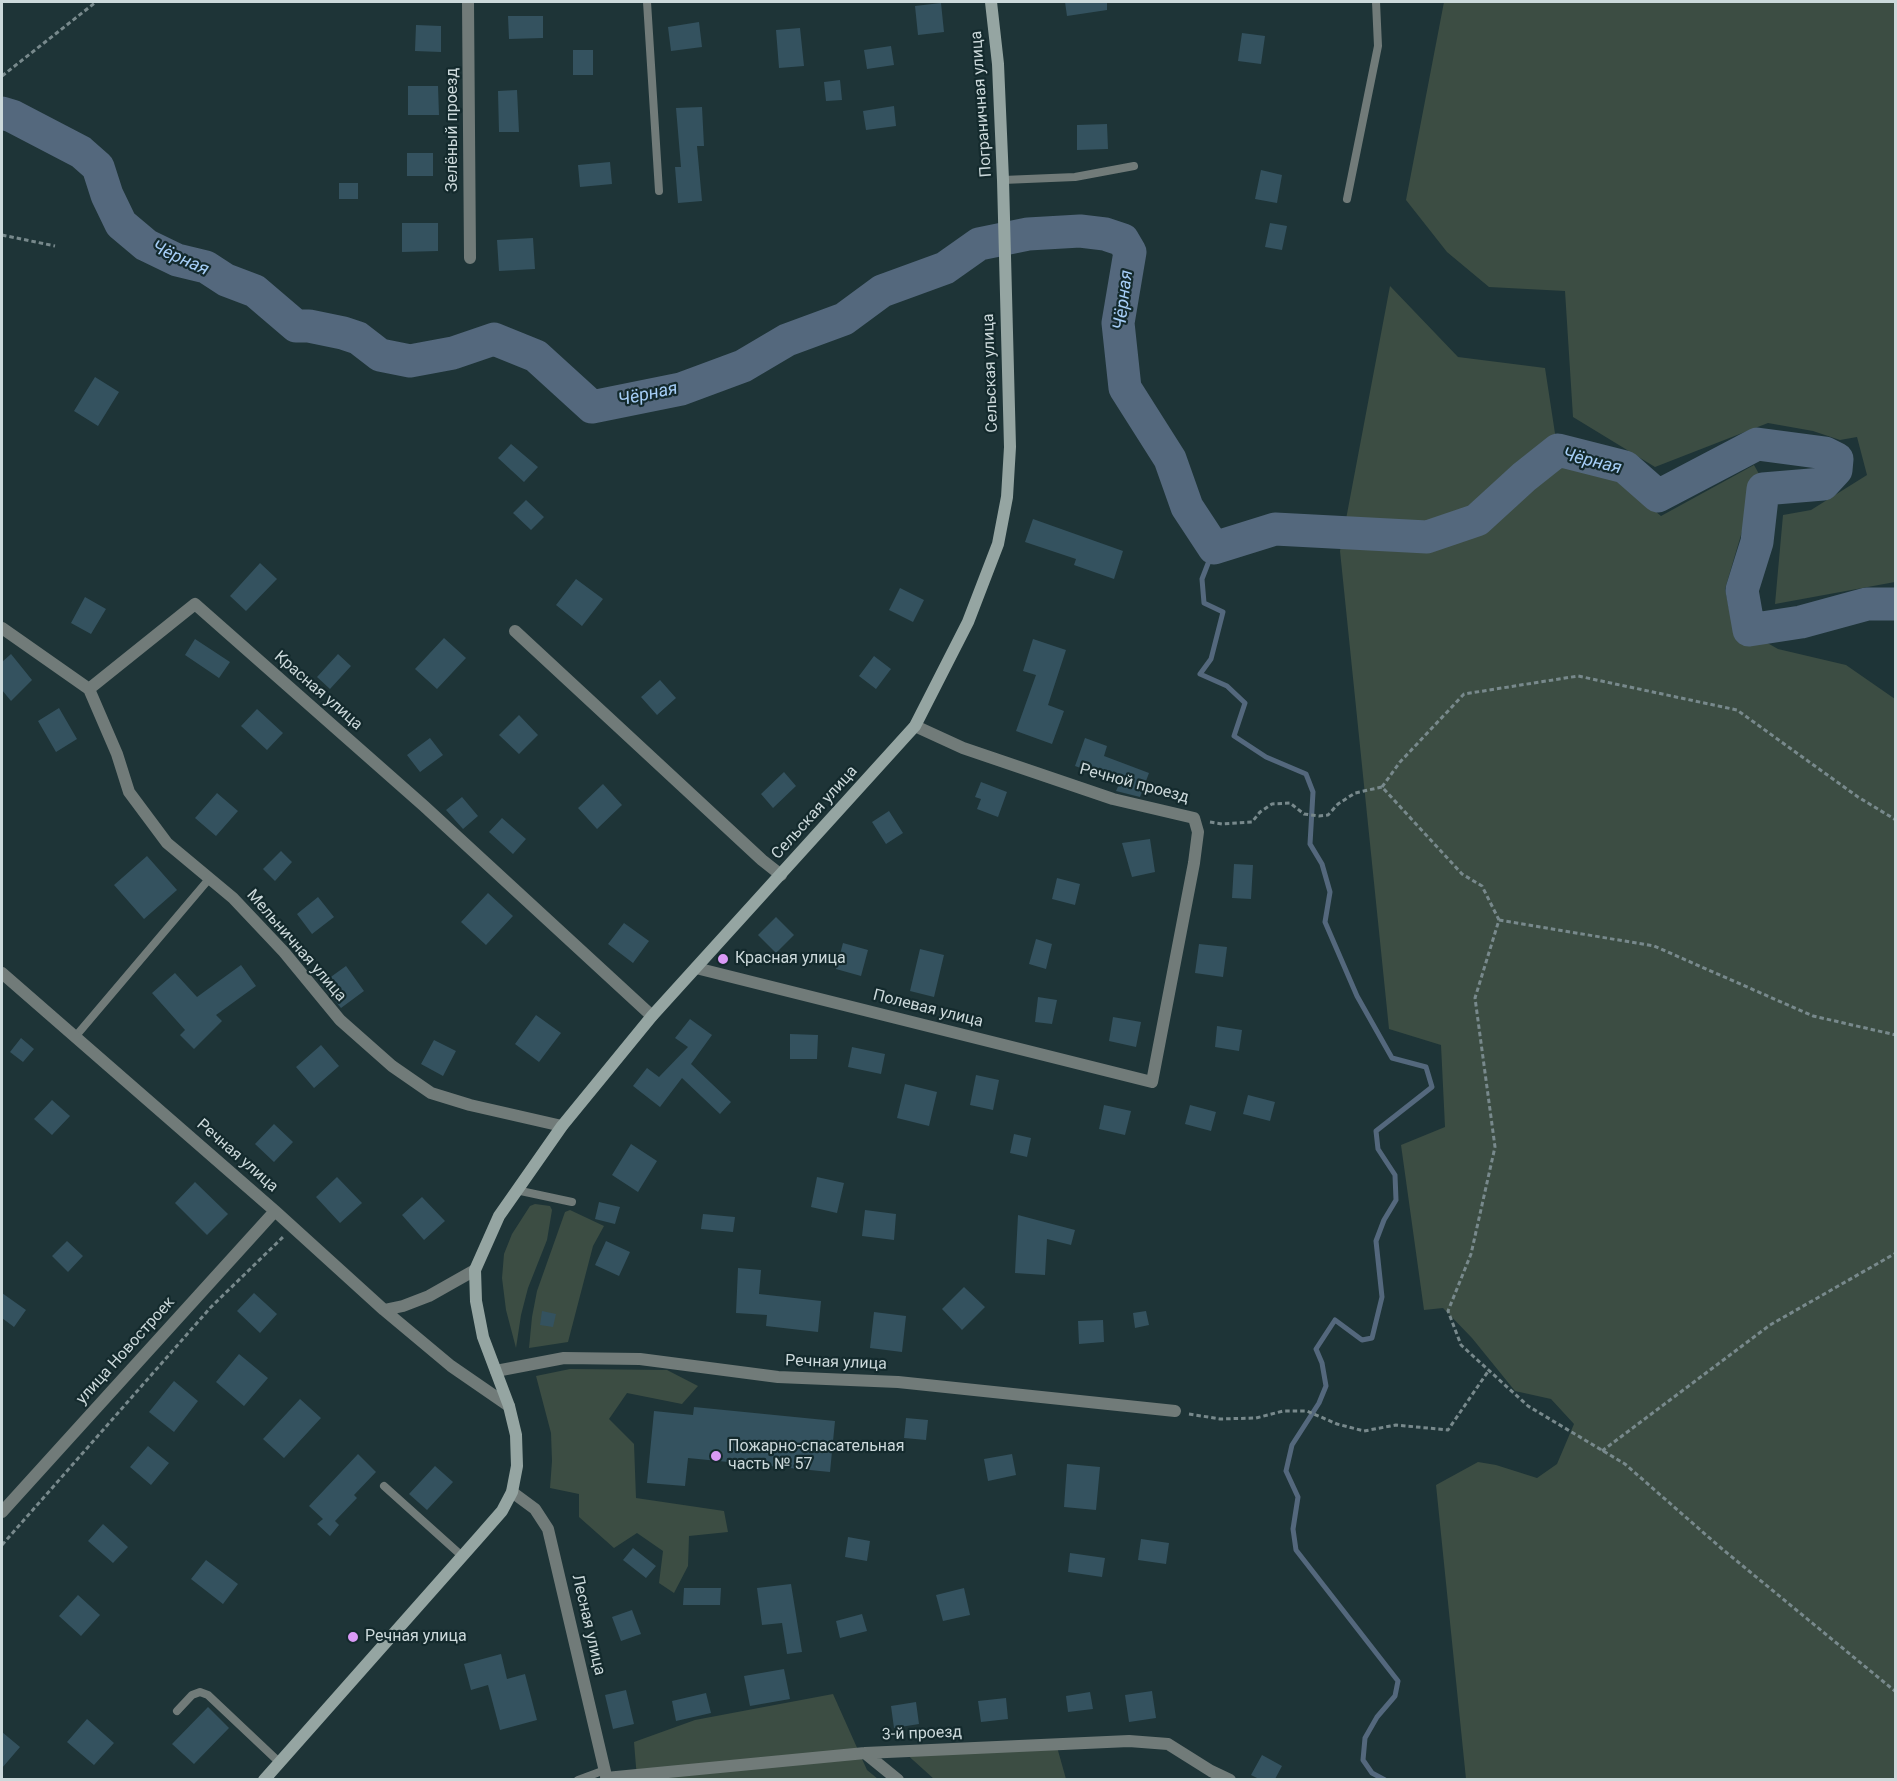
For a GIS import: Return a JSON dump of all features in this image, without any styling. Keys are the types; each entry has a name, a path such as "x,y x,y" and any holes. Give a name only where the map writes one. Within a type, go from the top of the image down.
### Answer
{"main road":[{"name":"Пограничная улица","path":"991,2 998,64 1004,205"},
{"name":"Сельская улица","path":"476,1270 499,1216 562,1126 652,1016 915,726 968,622 998,544 1008,497 1010,447 1004,205"},
{"path":"264,1779 502,1511 512,1492 517,1466 516,1435 483,1336 476,1301 476,1270"}],"street":[{"name":"Зелёный проезд","path":"468,2 470,258"},
{"name":"Красная улица","path":"89,689 195,604 424,806 652,1016"},
{"path":"2,627 89,689"},
{"path":"514,631 781,875"},
{"name":"Мельничная улица","path":"89,689 117,754 129,792 167,843 233,898 284,952 339,1020 392,1066 431,1093 470,1105 562,1126"},
{"name":"Речной проезд","path":"915,726 963,748 1113,799 1194,818 1198,832 1194,863 1152,1082"},
{"name":"Полевая улица","path":"696,968 1152,1082"},
{"name":"Речная улица","path":"2,973 276,1211 384,1310 451,1365 508,1406"},
{"name":"улица Новостроек","path":"2,1512 276,1211"},
{"path":"384,1310 403,1306 429,1296 476,1270"},
{"name":"Речная улица","path":"496,1371 564,1358 640,1359 778,1377 898,1382 1175,1411"},
{"name":"Лесная улица","path":"512,1492 535,1509 548,1529 606,1776"},
{"name":"3-й проезд","path":"606,1776 865,1753 1129,1741 1168,1744 1211,1771 1230,1779"},
{"path":"865,1753 898,1779"}],"lane":[{"path":"647,2 658,191"},
{"path":"1347,199 1378,46 1376,2"},
{"path":"1003,180 1075,177 1134,166"},
{"path":"75,1037 209,879"},
{"path":"516,1190 572,1202"},
{"path":"384,1486 462,1556"},
{"path":"177,1711 192,1695 200,1692 208,1695 279,1762"},
{"path":"578,1779 606,1776"}],"path":[{"path":"2,76 96,2"},
{"path":"2,235 55,246"},
{"path":"1222,824 1252,822 1260,812 1272,804 1290,803 1304,814 1328,815 1338,804 1355,793 1382,787 1400,762 1464,694 1578,676 1737,710 1858,797 1896,820"},
{"path":"1382,787 1462,874 1482,886 1498,920 1475,998 1495,1147 1471,1254 1448,1311 1461,1345 1528,1406 1625,1464 1721,1548 1896,1692"},
{"path":"1498,920 1654,946 1814,1016 1896,1035"},
{"path":"2,1545 211,1307 293,1227"},
{"path":"1602,1451 1770,1325 1896,1253"},
{"path":"1175,1411 1220,1419 1256,1418 1283,1411 1307,1411 1337,1424 1364,1431 1396,1425 1448,1430 1488,1370"}],"green space":[{"path":"1444,2 1895,2 1895,582 1775,604 1783,515 1811,510 1867,475 1857,437 1840,440 1813,431 1768,423 1655,467 1573,417 1565,291 1489,287 1447,252 1406,200"},
{"path":"1390,286 1458,357 1545,368 1560,466 1618,480 1661,516 1754,465 1759,474 1725,589 1732,623 1778,649 1846,665 1895,699 1895,1779 1466,1779 1436,1485 1478,1462 1496,1465 1537,1478 1557,1464 1574,1424 1551,1399 1515,1391 1472,1338 1443,1308 1424,1310 1401,1145 1445,1127 1441,1045 1389,1029 1340,551"},
{"path":"535,1204 550,1206 552,1210 547,1240 528,1288 516,1348 506,1310 502,1278 504,1254 512,1234 530,1206"},
{"path":"570,1210 604,1226 593,1246 568,1342 529,1348 537,1291 565,1212"},
{"path":"570,1369 667,1370 698,1386 682,1404 627,1393 609,1419 634,1444 636,1498 724,1511 728,1532 689,1536 688,1566 674,1593 659,1583 663,1551 637,1533 614,1548 579,1517 579,1494 550,1488 551,1433 536,1376"},
{"path":"833,1694 867,1770 878,1779 637,1779 634,1742 695,1720"},
{"path":"1057,1747 1066,1779 934,1779 903,1751"}],"building":[{"path":"1065,2 1107,2 1107,10 1067,16"},
{"path":"941,3 944,32 918,35 915,6"},
{"path":"508,16 543,16 543,38 509,39"},
{"path":"699,22 702,47 671,51 668,27"},
{"path":"416,25 441,26 441,52 415,51"},
{"path":"800,28 804,66 779,68 776,30"},
{"path":"1242,33 1265,36 1261,64 1238,61"},
{"path":"891,46 894,65 867,69 864,50"},
{"path":"573,50 593,50 593,75 573,75"},
{"path":"840,80 842,100 826,101 824,82"},
{"path":"408,86 438,86 439,115 408,115"},
{"path":"517,90 519,132 499,132 498,91"},
{"path":"894,106 896,126 866,130 863,111"},
{"path":"702,107 704,146 697,146 702,201 678,203 675,167 681,167 676,108"},
{"path":"1107,124 1108,149 1077,150 1077,125"},
{"path":"407,153 433,153 433,176 407,176"},
{"path":"610,162 612,184 580,187 578,165"},
{"path":"1261,170 1282,175 1277,203 1255,199"},
{"path":"339,183 358,183 358,199 339,199"},
{"path":"402,223 438,223 438,251 402,252"},
{"path":"1270,223 1287,226 1282,250 1265,247"},
{"path":"533,238 535,269 499,271 497,240"},
{"path":"95,377 119,392 98,426 74,411"},
{"path":"511,444 538,467 524,482 498,458"},
{"path":"526,500 544,517 531,530 513,513"},
{"path":"1033,519 1123,551 1114,579 1074,565 1076,559 1025,542"},
{"path":"260,563 277,579 246,611 230,596"},
{"path":"576,579 603,599 582,626 556,605"},
{"path":"900,588 924,600 913,622 889,610"},
{"path":"85,597 106,609 91,634 71,623"},
{"path":"444,638 466,658 437,689 415,669"},
{"path":"195,639 230,662 219,678 185,655"},
{"path":"1033,639 1066,650 1048,705 1064,711 1052,744 1016,731 1036,675 1023,671"},
{"path":"11,654 32,680 11,701 2,690 2,662"},
{"path":"338,654 351,666 330,689 317,677"},
{"path":"874,656 891,669 876,689 859,676"},
{"path":"660,680 676,698 657,715 641,697"},
{"path":"59,708 77,739 56,752 38,721"},
{"path":"257,709 283,733 267,750 241,726"},
{"path":"519,715 538,735 519,754 499,735"},
{"path":"430,738 443,755 420,772 407,755"},
{"path":"1085,738 1107,746 1104,756 1149,773 1140,797 1116,791 1120,782 1075,766"},
{"path":"784,772 796,786 773,808 761,794"},
{"path":"981,782 1007,792 998,817 977,809 981,799 975,797"},
{"path":"603,784 622,805 597,829 578,808"},
{"path":"217,793 238,811 216,836 195,818"},
{"path":"462,797 478,816 463,829 446,810"},
{"path":"889,811 903,833 886,844 872,822"},
{"path":"502,818 526,839 513,854 489,832"},
{"path":"1150,839 1155,872 1132,877 1122,843"},
{"path":"281,851 292,862 275,881 263,869"},
{"path":"147,856 177,890 144,919 114,885"},
{"path":"1234,864 1253,865 1251,899 1232,898"},
{"path":"1057,878 1080,884 1075,905 1052,899"},
{"path":"488,893 513,916 486,945 461,922"},
{"path":"318,897 334,917 312,934 297,914"},
{"path":"776,917 794,935 776,953 758,935"},
{"path":"624,923 649,941 633,963 608,944"},
{"path":"1036,939 1052,944 1046,969 1029,964"},
{"path":"843,943 868,950 861,976 836,969"},
{"path":"1199,944 1227,947 1223,977 1195,973"},
{"path":"920,949 944,955 934,997 910,991"},
{"path":"241,965 256,986 216,1015 222,1021 194,1049 180,1035 185,1030 152,993 175,973 197,997"},
{"path":"346,966 364,991 341,1008 321,984"},
{"path":"1038,997 1057,1000 1052,1024 1035,1022"},
{"path":"536,1015 561,1033 539,1062 515,1044"},
{"path":"1113,1017 1141,1022 1136,1047 1109,1041"},
{"path":"690,1019 712,1035 691,1064 731,1102 720,1114 682,1078 660,1107 633,1086 647,1068 659,1077 688,1047 675,1038"},
{"path":"1217,1026 1242,1030 1239,1051 1215,1047"},
{"path":"790,1034 818,1035 817,1059 790,1059"},
{"path":"21,1038 34,1049 23,1062 10,1052"},
{"path":"434,1040 456,1051 443,1076 421,1064"},
{"path":"321,1045 339,1066 314,1088 296,1067"},
{"path":"852,1047 885,1054 881,1074 848,1067"},
{"path":"976,1075 999,1080 993,1110 970,1105"},
{"path":"905,1084 937,1092 929,1126 897,1118"},
{"path":"1248,1095 1275,1102 1270,1121 1243,1114"},
{"path":"52,1100 70,1116 52,1135 34,1119"},
{"path":"1104,1105 1131,1111 1125,1135 1099,1129"},
{"path":"1190,1105 1216,1112 1211,1131 1185,1124"},
{"path":"274,1124 293,1142 274,1162 255,1144"},
{"path":"1014,1134 1031,1138 1027,1157 1010,1153"},
{"path":"631,1144 657,1161 638,1192 612,1175"},
{"path":"337,1177 362,1203 340,1223 316,1197"},
{"path":"817,1177 844,1183 837,1213 811,1207"},
{"path":"195,1182 228,1214 207,1235 175,1203"},
{"path":"422,1197 445,1221 424,1240 402,1215"},
{"path":"599,1202 620,1207 615,1224 595,1219"},
{"path":"865,1210 896,1214 894,1240 862,1236"},
{"path":"703,1214 735,1217 733,1232 701,1229"},
{"path":"1018,1215 1075,1230 1071,1245 1047,1239 1045,1275 1015,1273"},
{"path":"67,1241 83,1256 68,1272 52,1256"},
{"path":"606,1241 630,1252 619,1276 595,1265"},
{"path":"738,1268 761,1270 759,1294 821,1301 818,1332 766,1326 767,1315 736,1313"},
{"path":"964,1287 985,1307 962,1330 942,1309"},
{"path":"2,1293 26,1310 14,1327 2,1318"},
{"path":"254,1293 277,1314 260,1333 237,1311"},
{"path":"542,1311 556,1314 553,1327 540,1325"},
{"path":"1146,1311 1149,1325 1135,1328 1133,1313"},
{"path":"874,1312 906,1316 902,1352 870,1348"},
{"path":"1103,1320 1104,1342 1079,1344 1078,1321"},
{"path":"239,1354 268,1378 244,1406 216,1382"},
{"path":"174,1381 198,1401 174,1432 149,1412"},
{"path":"300,1399 321,1418 284,1458 263,1439"},
{"path":"694,1407 835,1421 830,1472 688,1458 685,1486 647,1483 654,1411 693,1415"},
{"path":"906,1418 928,1420 926,1440 904,1438"},
{"path":"148,1446 169,1463 151,1485 130,1467"},
{"path":"358,1454 376,1472 354,1495 357,1498 335,1521 339,1525 330,1536 317,1524 323,1519 309,1506"},
{"path":"1012,1454 1016,1475 988,1481 984,1459"},
{"path":"1067,1464 1100,1467 1096,1510 1064,1507"},
{"path":"435,1466 453,1482 427,1510 409,1494"},
{"path":"103,1524 128,1547 113,1563 88,1541"},
{"path":"848,1537 870,1541 867,1561 845,1557"},
{"path":"1141,1539 1169,1543 1166,1564 1138,1560"},
{"path":"633,1548 656,1566 646,1578 623,1560"},
{"path":"1070,1553 1105,1558 1102,1577 1068,1572"},
{"path":"206,1560 238,1584 223,1604 191,1579"},
{"path":"791,1584 802,1652 787,1654 782,1623 762,1625 757,1588"},
{"path":"684,1588 721,1588 720,1605 683,1605"},
{"path":"964,1588 970,1615 943,1621 936,1595"},
{"path":"78,1595 100,1615 81,1636 59,1616"},
{"path":"632,1610 641,1634 621,1641 612,1617"},
{"path":"862,1614 867,1631 840,1638 836,1621"},
{"path":"501,1654 507,1679 525,1674 537,1720 500,1730 488,1685 471,1690 464,1664"},
{"path":"784,1669 790,1699 750,1706 744,1676"},
{"path":"626,1690 634,1724 613,1729 605,1695"},
{"path":"1152,1691 1156,1718 1129,1722 1125,1695"},
{"path":"1090,1692 1093,1709 1068,1712 1066,1696"},
{"path":"706,1693 711,1713 676,1721 672,1701"},
{"path":"1006,1698 1008,1719 981,1722 978,1701"},
{"path":"916,1702 919,1724 894,1728 891,1706"},
{"path":"208,1707 229,1728 194,1764 172,1744"},
{"path":"87,1719 114,1743 94,1765 67,1742"},
{"path":"2,1732 20,1747 2,1768"},
{"path":"1262,1755 1282,1766 1275,1779 1259,1779 1251,1775"}],"waterway":[{"name":"Чёрная","path":"2,113 81,152 98,167 107,195 121,224 146,245 177,260 206,267 226,280 255,291 296,326 309,326 343,333 358,338 380,355 410,361 453,353 494,339 536,356 592,407 681,389 743,366 787,340 844,319 882,291 945,268 979,244 1028,234 1080,231 1105,234 1123,240 1130,252 1118,323 1125,388 1170,459 1187,507 1214,548 1275,529 1427,537 1477,520 1524,477 1558,450 1625,467 1658,496 1757,444 1825,453 1837,459 1836,470 1823,484 1763,489 1757,542 1742,590 1749,630 1801,622 1867,604 1896,604"},
{"path":"1214,548 1202,579 1204,603 1223,612 1211,659 1200,674 1227,686 1245,703 1234,736 1266,757 1306,774 1313,792 1310,844 1322,864 1330,892 1325,922 1357,996 1392,1058 1426,1067 1432,1087 1376,1131 1378,1149 1395,1175 1396,1200 1384,1220 1376,1241 1382,1297 1372,1338 1362,1340 1335,1320 1316,1349 1322,1363 1326,1386 1319,1403 1292,1445 1286,1471 1298,1497 1293,1529 1296,1550 1398,1681 1395,1696 1377,1717 1365,1738 1363,1760 1372,1773 1385,1780"}],"place":[{"name":"Красная улица","path":"723,959"},
{"name":"Пожарно-спасательная часть № 57","path":"716,1456"},
{"name":"Речная улица","path":"353,1637"}]}
